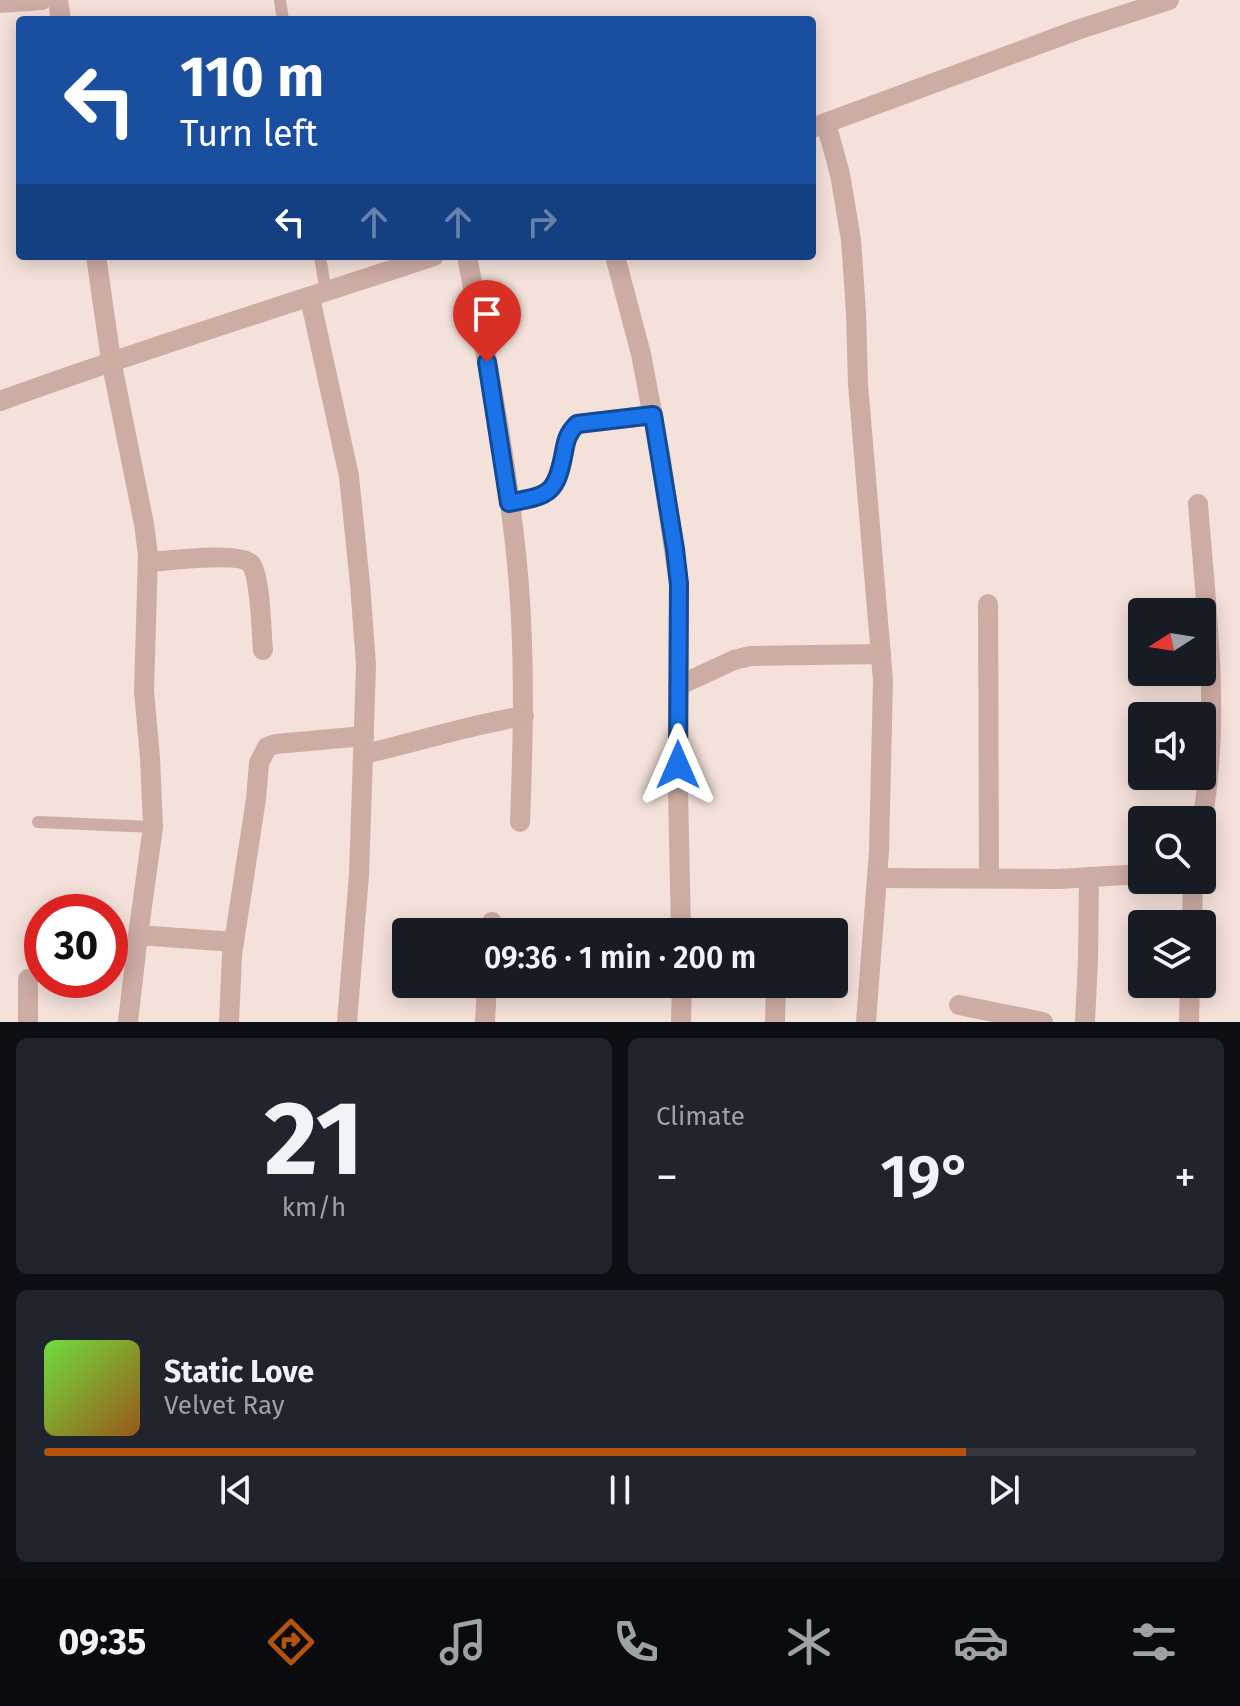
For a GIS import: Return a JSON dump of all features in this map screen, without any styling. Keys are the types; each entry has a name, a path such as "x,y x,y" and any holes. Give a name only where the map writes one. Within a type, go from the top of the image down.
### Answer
{"street":[{"path":"0,3 42,0"},
{"path":"866,1022 878,878 883,680 858,384 851,240 843,188 819,126 1077,30 1169,0"},
{"path":"97,260 111,360 144,524 148,562 144,691 153,827 128,1022"},
{"path":"0,401 111,360 422,260"},
{"path":"468,260 487,362 519,583 524,716 520,822"},
{"path":"616,260 641,354 653,415 679,584 681,918"},
{"path":"318,295 349,476 365,630 359,875 347,1022"},
{"path":"509,503 539,497 550,491 557,482 569,432 577,424 653,415"},
{"path":"1198,504 1211,682 1210,760 1204,806"},
{"path":"148,562 215,557 244,559 252,566 258,589 263,650"},
{"path":"988,604 989,878"},
{"path":"678,686 734,660 750,656 881,654"},
{"path":"229,1022 234,942 259,763 267,747 276,744 415,743 479,724 524,716"},
{"path":"878,878 1128,875"},
{"path":"1085,1022 1089,877"},
{"path":"138,935 234,942"},
{"path":"28,998 28,1022"},
{"path":"485,1022 486,998"},
{"path":"681,1022 682,998"},
{"path":"775,1022 776,998"},
{"path":"1189,1022 1190,998"},
{"path":"959,1005 1043,1022"}],"lane":[{"path":"318,295 320,260"},
{"path":"38,822 153,827"}],"route":[{"path":"487,362 509,503 539,497 550,491 557,482 569,432 577,424 653,415 679,584 678,765"}]}
